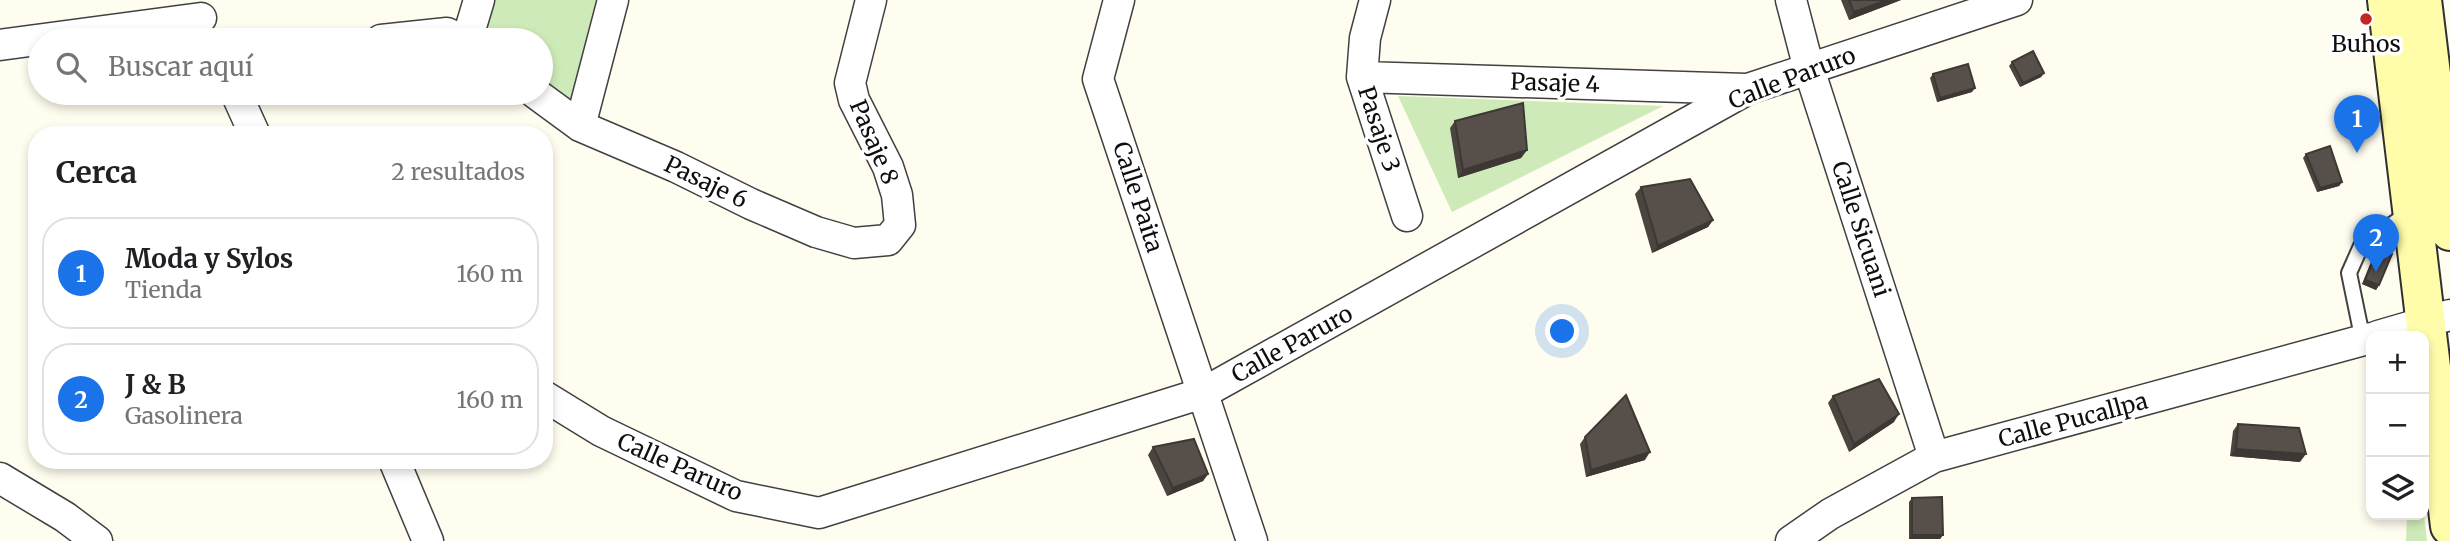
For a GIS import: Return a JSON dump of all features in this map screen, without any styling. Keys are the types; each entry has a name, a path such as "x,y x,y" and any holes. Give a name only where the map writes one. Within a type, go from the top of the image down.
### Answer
{"main road":[{"path":"2399,0 2413,209 2438,317 2450,526"},
{"path":"2399,0 2450,231"}],"street":[{"path":"471,28 479,0"},
{"path":"580,126 613,0"},
{"name":"Pasaje 8","path":"871,0 850,83 854,100 888,167 897,195 900,225 888,240"},
{"name":"Calle Paita","path":"1119,0 1098,79 1252,541"},
{"name":"Pasaje 3","path":"1375,0 1365,38 1362,77 1407,216"},
{"name":"Calle Sicuani","path":"1791,0 1809,69 1934,457"},
{"name":"Calle Paruro","path":"553,402 601,431 736,496 818,513 1203,393 1748,89 2017,0"},
{"path":"132,28 202,19"},
{"path":"0,45 28,41"},
{"name":"Pasaje 4","path":"1362,77 1748,89"},
{"path":"241,105 251,126"},
{"name":"Pasaje 6","path":"551,105 580,126 816,232 854,243 888,240"},
{"name":"Calle Pucallpa","path":"2395,331 2438,317"},
{"name":"Calle Pucallpa","path":"1791,541 1830,514 1934,457 2366,340"},
{"path":"398,469 428,541"},
{"path":"0,478 65,517 97,541"}],"lane":[{"path":"2368,331 2348,273 2361,246 2413,209"}],"green space":[{"path":"492,0 601,0 575,108 553,92 553,28 487,28"},
{"path":"1398,96 1663,106 1452,212"},
{"path":"2407,520 2425,520 2427,541 2406,541"}],"building":[{"path":"1849,0 1887,0 1854,12"},
{"path":"2033,51 2044,73 2023,83 2012,62"},
{"path":"1968,64 1975,88 1940,98 1933,74"},
{"path":"1523,103 1527,150 1463,170 1455,121"},
{"path":"2330,146 2342,182 2320,188 2306,154"},
{"path":"1690,179 1713,220 1658,246 1641,187"},
{"path":"2378,248 2392,254 2379,285 2365,280"},
{"path":"1879,379 1899,414 1854,444 1833,396"},
{"path":"1626,395 1650,452 1591,470 1585,437"},
{"path":"2238,424 2299,428 2306,454 2236,449"},
{"path":"1194,439 1208,474 1173,488 1153,447"},
{"path":"1942,497 1943,535 1912,535 1912,498"}],"place":[{"name":"Buhos","path":"2366,19"},
{"name":"Moda y Sylos","path":"2357,153"},
{"name":"J & B","path":"2376,272"}]}
